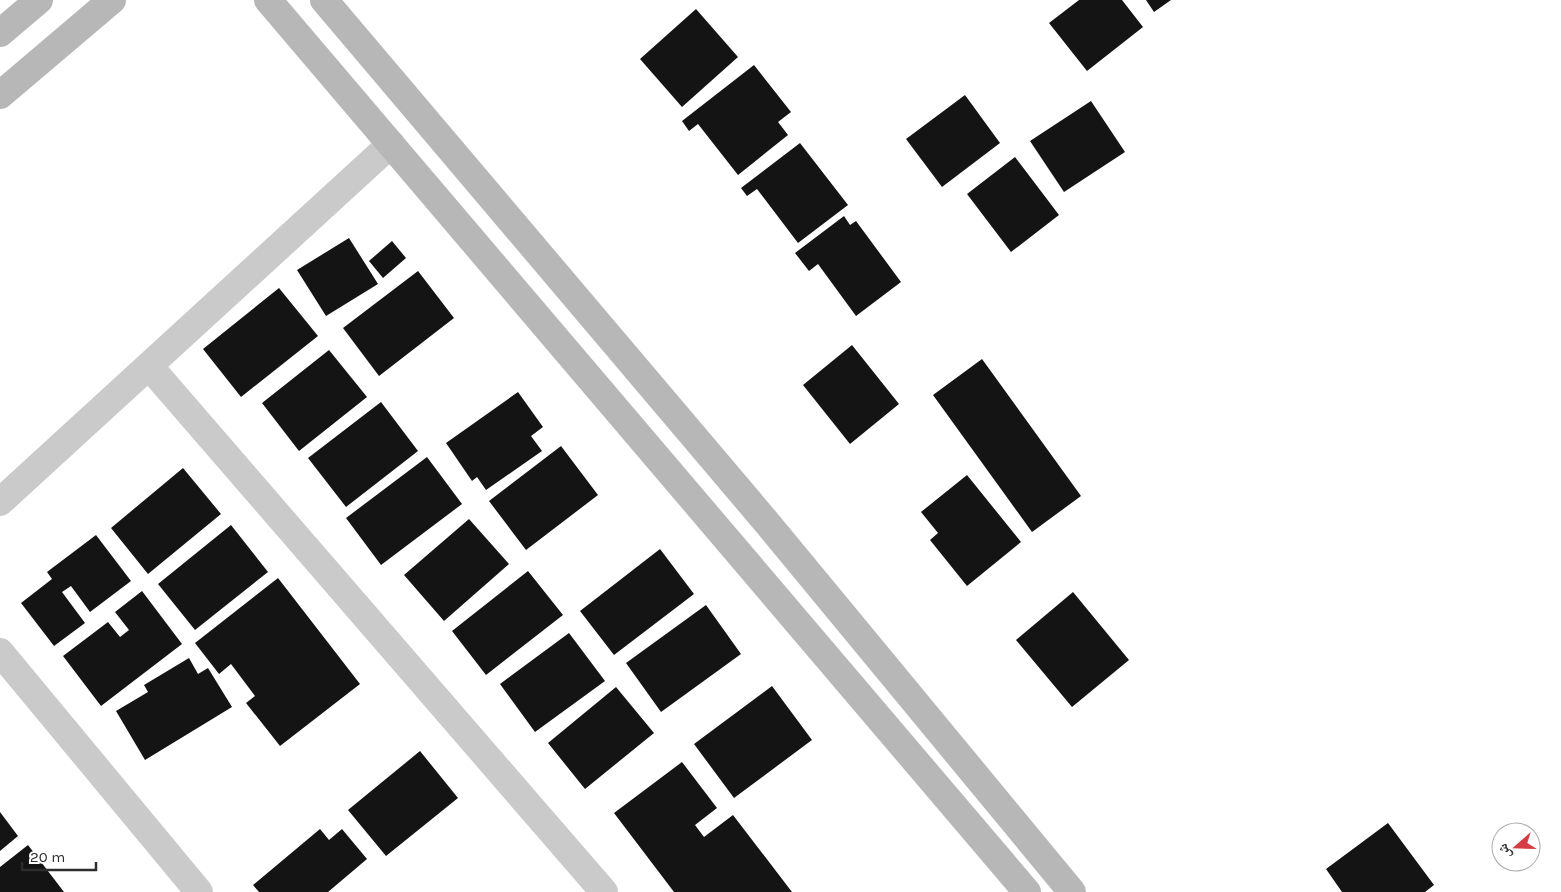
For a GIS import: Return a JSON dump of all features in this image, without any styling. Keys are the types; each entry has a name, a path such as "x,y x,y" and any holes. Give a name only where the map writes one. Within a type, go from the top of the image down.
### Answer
{"street":[{"path":"0,33 39,0"},
{"path":"0,95 112,0"},
{"path":"268,0 1027,892"},
{"path":"324,0 762,517 1072,892"},
{"path":"0,502 391,144"},
{"path":"149,366 604,892"},
{"path":"0,652 199,892"}],"building":[{"path":"1079,0 1122,0 1143,27 1087,71 1049,23"},
{"path":"1146,0 1171,0 1154,12"},
{"path":"696,9 738,57 682,107 640,59"},
{"path":"754,65 791,112 778,122 788,135 738,175 698,124 689,131 682,121"},
{"path":"965,95 1000,143 942,187 906,139"},
{"path":"1091,101 1125,152 1064,192 1030,141"},
{"path":"800,143 848,205 798,243 757,189 747,196 741,188"},
{"path":"1015,157 1059,215 1011,252 967,194"},
{"path":"844,216 850,225 856,221 901,282 856,316 818,264 809,271 795,253"},
{"path":"349,238 378,284 326,316 297,270"},
{"path":"392,241 406,258 383,278 369,261"},
{"path":"418,271 454,318 379,376 343,328"},
{"path":"279,288 318,336 241,397 203,349"},
{"path":"852,345 899,404 850,444 803,385"},
{"path":"329,350 367,397 299,451 262,403"},
{"path":"982,359 1081,496 1032,532 933,395"},
{"path":"518,392 543,427 531,436 542,451 486,490 477,477 472,481 446,443"},
{"path":"381,402 418,451 346,507 308,458"},
{"path":"561,446 598,495 526,550 489,501"},
{"path":"427,457 462,504 381,565 346,518"},
{"path":"183,468 221,514 148,574 111,528"},
{"path":"967,475 1021,542 967,586 930,540 938,533 921,512"},
{"path":"469,519 509,564 444,621 404,575"},
{"path":"231,525 268,572 195,630 158,584"},
{"path":"96,535 131,581 90,612 71,586 62,592 85,623 54,646 21,603 52,579 47,572"},
{"path":"660,549 694,594 614,655 580,611"},
{"path":"528,571 563,615 486,675 452,631"},
{"path":"278,578 360,684 280,746 246,703 255,696 231,664 219,674 195,643"},
{"path":"142,591 182,644 101,706 63,656 108,622 120,637 129,630 115,612"},
{"path":"1073,592 1129,660 1072,707 1016,640"},
{"path":"706,605 741,654 661,712 626,663"},
{"path":"569,633 605,681 535,732 500,684"},
{"path":"189,658 198,674 208,668 232,707 145,760 116,711 148,692 144,685"},
{"path":"772,686 812,740 734,798 694,744"},
{"path":"616,687 654,733 585,789 548,743"},
{"path":"420,751 458,798 386,856 348,810"},
{"path":"682,762 717,808 695,825 704,837 733,815 792,892 674,892 614,813"},
{"path":"0,812 18,836 0,851"},
{"path":"1388,823 1434,885 1425,892 1342,892 1326,869"},
{"path":"320,829 329,840 342,829 367,859 328,892 259,892 253,885"},
{"path":"28,845 64,892 0,892 0,867"}]}
